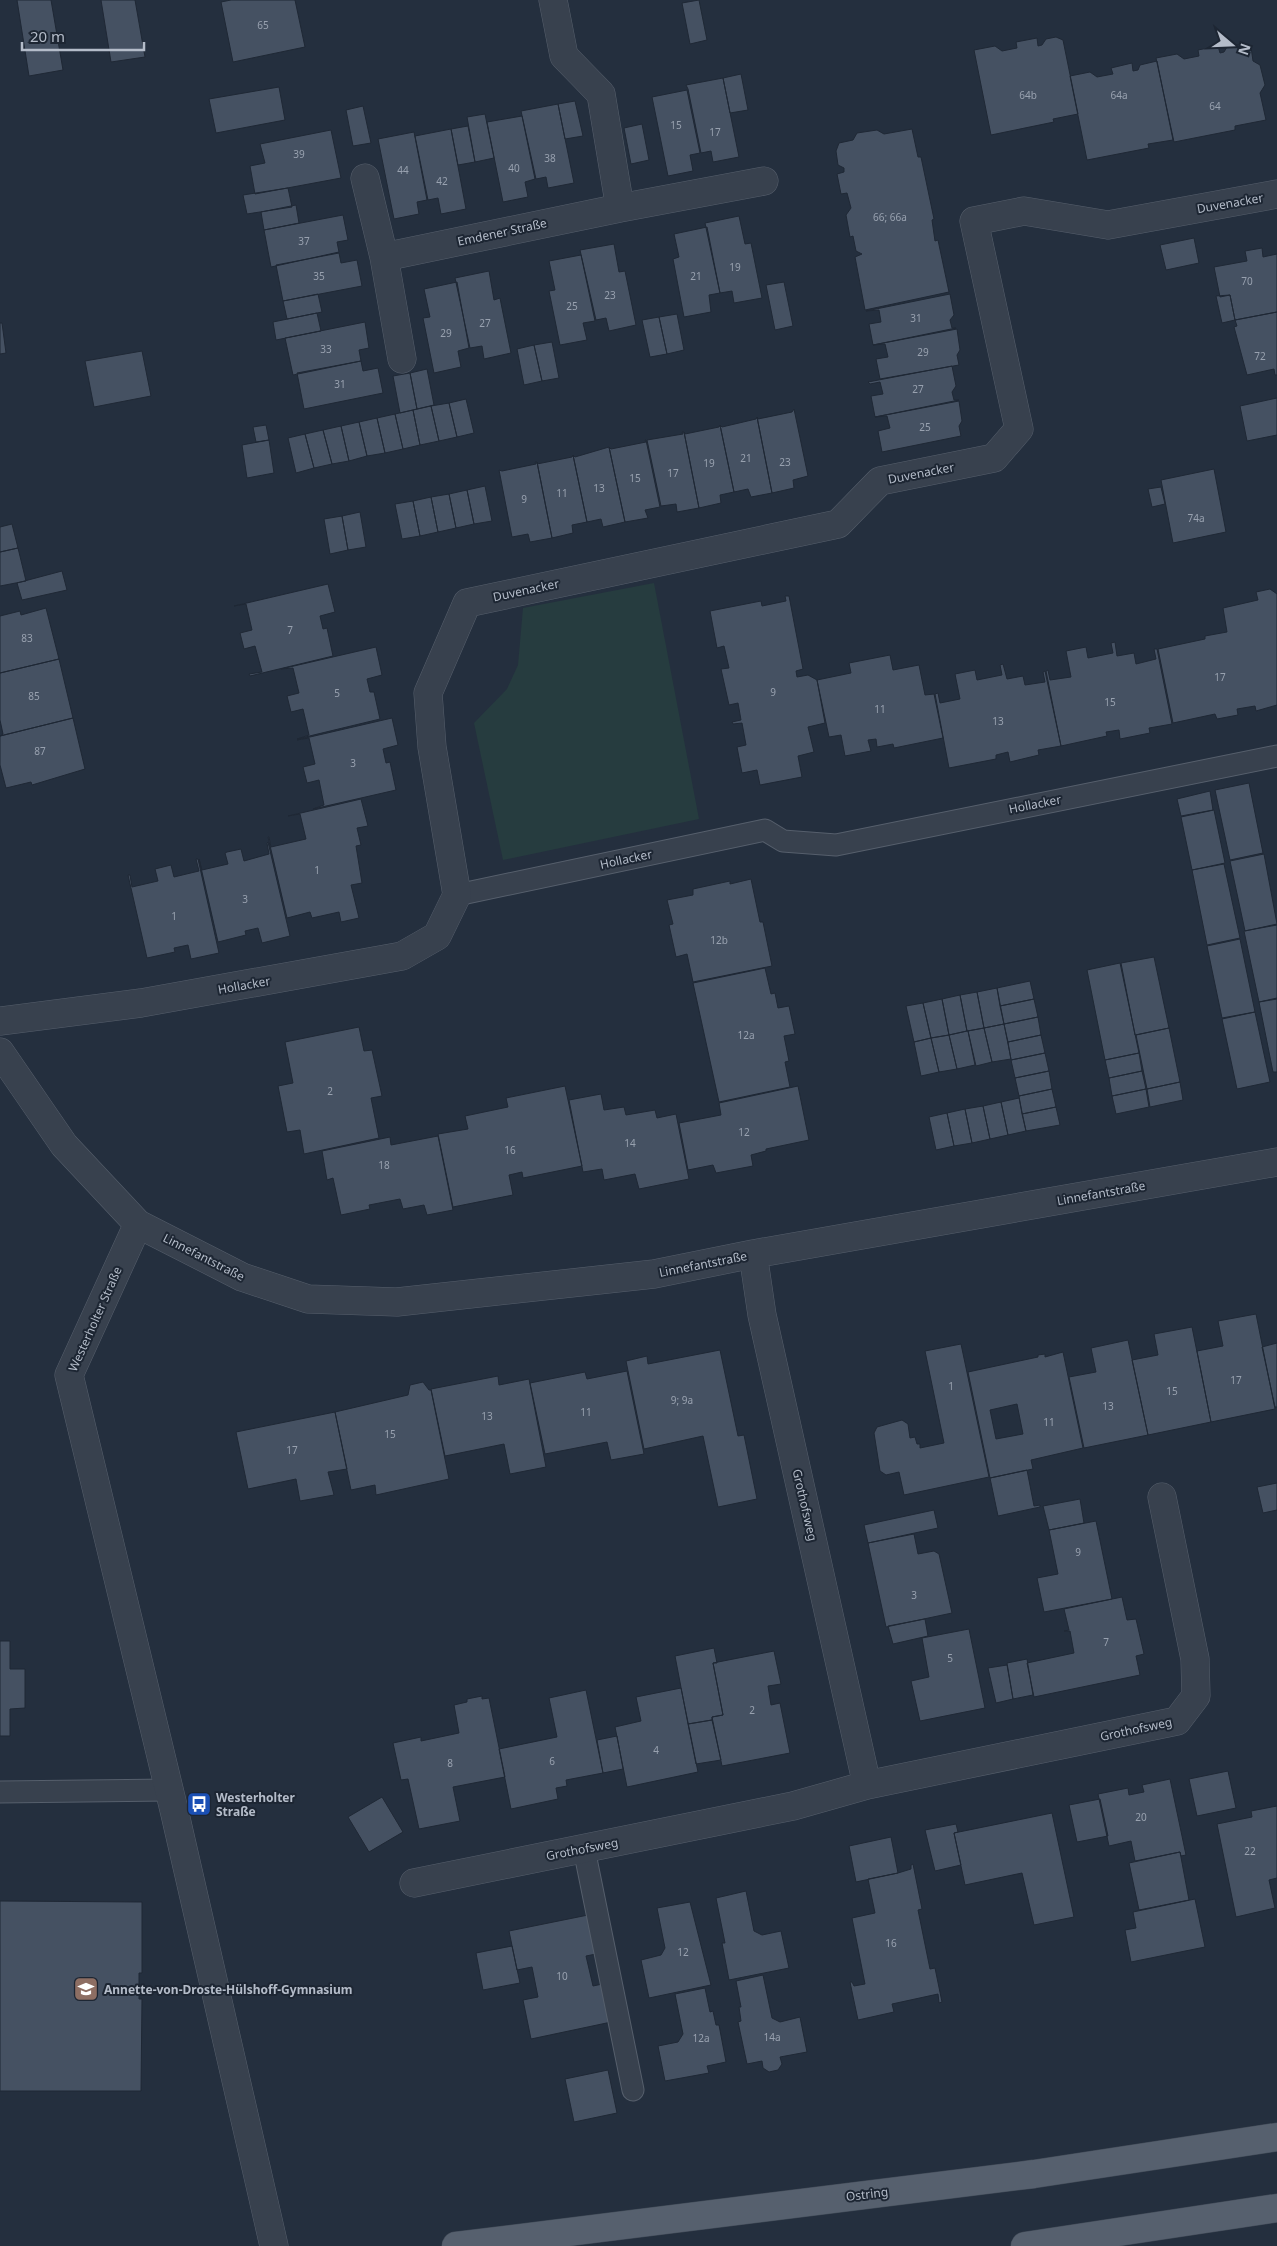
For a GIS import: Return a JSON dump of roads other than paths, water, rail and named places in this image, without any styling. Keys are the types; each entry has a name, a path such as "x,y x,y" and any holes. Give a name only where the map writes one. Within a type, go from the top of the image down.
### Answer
{"main road":[{"name":"Ostring","path":"456,2246 1034,2174 1277,2137"},
{"path":"1025,2246 1277,2208"}],"street":[{"path":"553,0 564,56 601,94 620,208"},
{"path":"365,178 384,257 402,359"},
{"name":"Emdener Straße","path":"384,257 620,208 764,181"},
{"name":"Duvenacker","path":"457,895 432,747 428,693 467,603 838,524 880,481 994,458 1018,429 974,221 1024,211 1108,225 1277,194"},
{"name":"Hollacker","path":"0,1021 141,1003 402,956 437,936 457,895"},
{"path":"0,1052 64,1145 138,1224"},
{"name":"Linnefantstraße","path":"138,1224 242,1278 308,1299 396,1302 654,1274 753,1254 1277,1162"},
{"name":"Westerholter Straße","path":"138,1224 69,1374 169,1790 274,2246"},
{"name":"Grothofsweg","path":"753,1254 762,1315 867,1785"},
{"name":"Grothofsweg","path":"414,1883 793,1806 867,1785 1177,1721 1196,1696 1195,1659 1162,1497"}],"lane":[{"name":"Hollacker","path":"457,895 765,830 783,841 836,845 1277,756"},
{"path":"0,1792 169,1790"},
{"path":"584,1849 633,2090"}],"place":[{"name":"Westerholter Straße","path":"199,1804"},
{"name":"Annette-von-Droste-Hülshoff-Gymnasium","path":"86,1989"}]}
